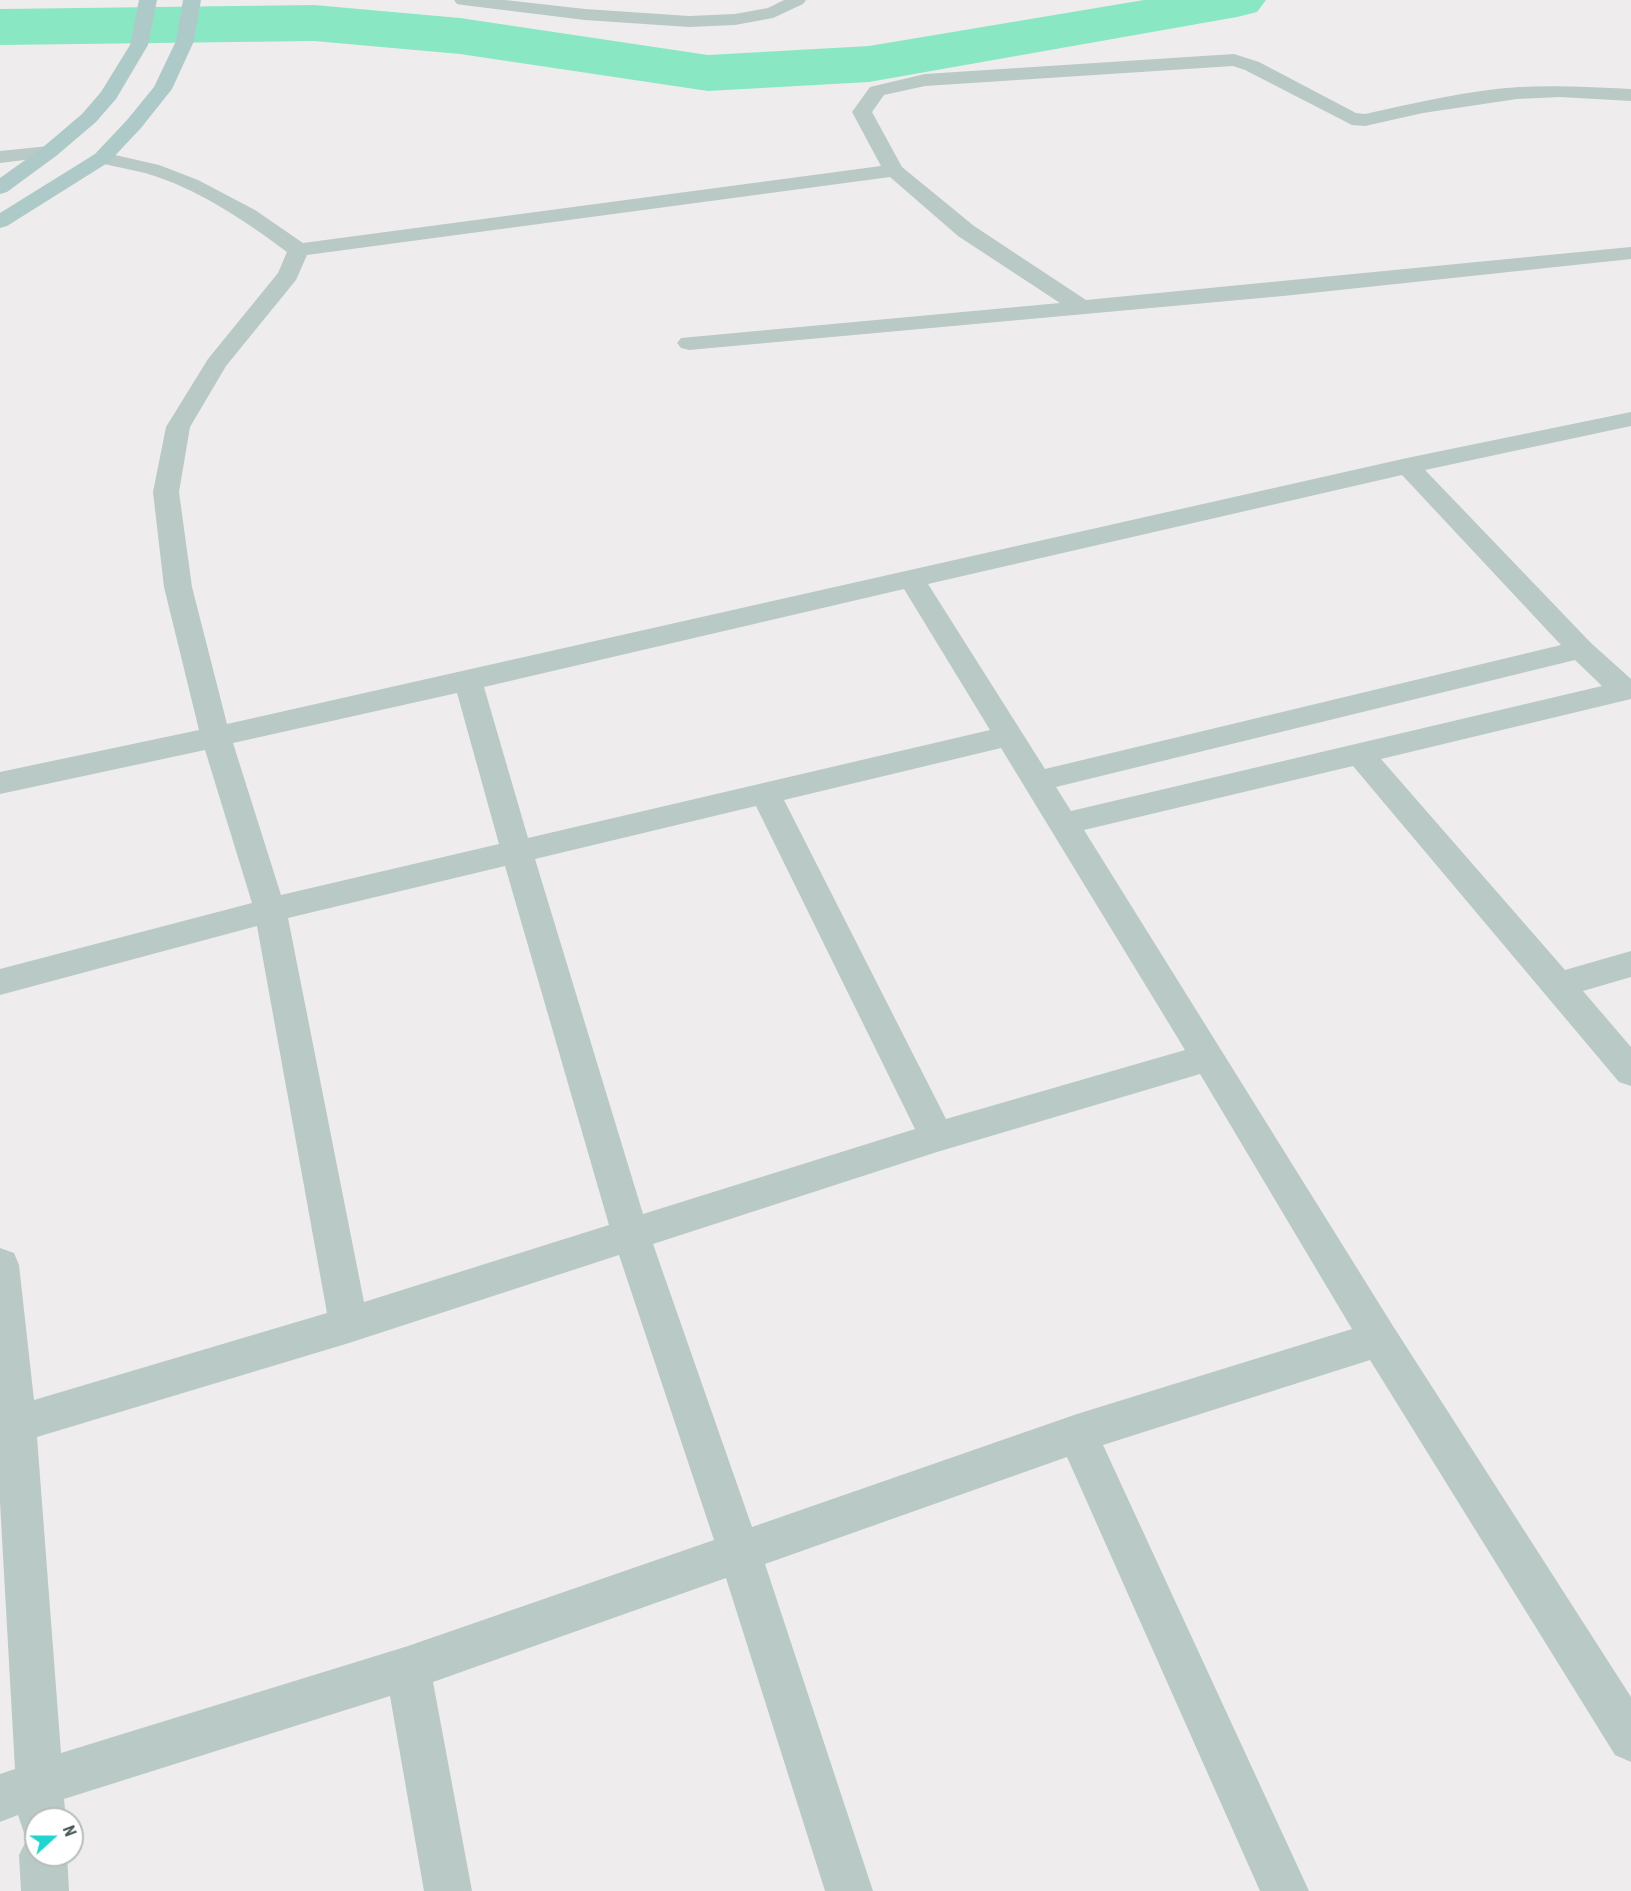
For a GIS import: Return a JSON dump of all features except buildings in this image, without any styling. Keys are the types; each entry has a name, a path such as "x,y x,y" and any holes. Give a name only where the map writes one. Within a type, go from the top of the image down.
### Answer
{"main road":[{"path":"0,188 50,152 89,118 109,95 139,45 148,0"},
{"path":"0,222 102,158 163,89 185,41 192,0"}],"street":[{"path":"463,0 679,22 722,21 762,15 792,4 796,0"},
{"path":"1083,308 966,231 894,170 862,112 877,91 925,80 1234,60 1252,66 1352,119 1365,120 1423,107 1518,93 1560,91 1631,95"},
{"path":"0,157 50,152"},
{"path":"102,158 153,170 206,192 261,222 299,250 894,170"},
{"path":"299,250 288,275 216,364 178,427 166,492 178,586 216,738 270,910 349,1325"},
{"path":"689,343 1083,308 1631,254"},
{"path":"0,783 216,738 1407,465 1630,420"},
{"path":"1407,465 1581,649 1628,690"},
{"path":"912,580 1208,1057 1379,1339 1631,1739"},
{"path":"1038,781 1581,649"},
{"path":"468,680 631,1236 739,1551 849,1891"},
{"path":"1064,824 1628,690"},
{"path":"0,981 270,910 1008,736"},
{"path":"1360,754 1631,1072"},
{"path":"765,793 937,1137"},
{"path":"1558,985 1631,964"},
{"path":"8,1427 349,1325 937,1137 1208,1057"},
{"path":"0,1265 8,1427 42,1801"},
{"path":"0,1798 42,1801 408,1668 1077,1434 1379,1339"},
{"path":"1077,1434 1285,1891"},
{"path":"408,1668 448,1891"},
{"path":"44,1867 45,1891"}],"waterway":[{"path":"0,27 314,23 460,36 708,73 869,64 1237,0"}]}
